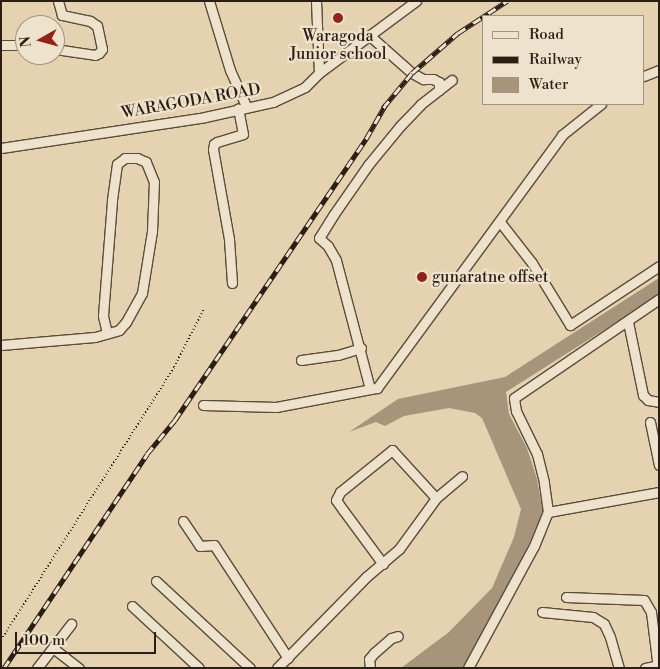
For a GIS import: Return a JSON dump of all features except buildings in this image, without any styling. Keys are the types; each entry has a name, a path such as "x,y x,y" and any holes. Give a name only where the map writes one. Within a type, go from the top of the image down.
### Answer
{"street":[{"path":"58,1 62,15"},
{"path":"209,1 242,107 243,134 217,142 212,149 230,248 232,283"},
{"path":"316,1 319,73"},
{"name":"WARAGODA ROAD","path":"1,148 205,117 242,107 273,102 305,87 319,73 416,1"},
{"path":"65,16 90,21 97,26 102,49 100,53 95,55 65,50"},
{"path":"370,36 412,73 423,80 434,79 439,82 439,90"},
{"path":"1,45 15,45"},
{"path":"645,76 659,70"},
{"path":"370,389 361,348 336,260 328,246 319,238 374,159 421,104 452,80"},
{"path":"203,405 276,407 377,388 562,135 600,105"},
{"path":"1,345 68,341 107,334 119,330 126,322 142,293 152,231 154,182 146,162 137,158 125,158 118,164 112,201 103,316 107,334"},
{"path":"500,222 532,263 570,324 659,266"},
{"path":"468,668 534,546 548,512 544,482 537,454 516,411 514,398 628,322 659,299"},
{"path":"628,322 642,395 648,400 659,402"},
{"path":"301,360 338,355 361,348"},
{"path":"650,422 659,465"},
{"path":"384,564 336,500 340,492 392,450 436,498"},
{"path":"277,668 366,577 384,564 413,532 436,498 462,476"},
{"path":"548,512 659,492"},
{"path":"183,521 200,546 214,545 288,658"},
{"path":"156,581 250,668"},
{"path":"566,597 644,600 651,612 658,666 645,668"},
{"path":"132,606 200,668"},
{"path":"542,612 593,617 604,624 610,636 619,668"},
{"path":"37,668 71,624"},
{"path":"370,668 369,659 374,653 391,638 398,636"},
{"path":"53,648 80,668"}],"path":[{"path":"1,640 174,367 204,308"}],"water":[{"path":"659,278 659,295 506,392 509,414 527,448 537,479 543,513 505,597 463,668 401,668 449,632 492,588 514,537 521,509 482,418 475,413 449,408 404,416 385,426 376,422 349,432 398,399 505,377"}],"railway":[{"path":"486,15 507,1"},
{"path":"383,108 412,73 458,33 482,17"},
{"path":"4,668 147,454 175,420 366,139 386,104"}],"place":[{"name":"Waragoda Junior school","path":"338,18"},
{"name":"gunaratne offset","path":"422,277"}]}
